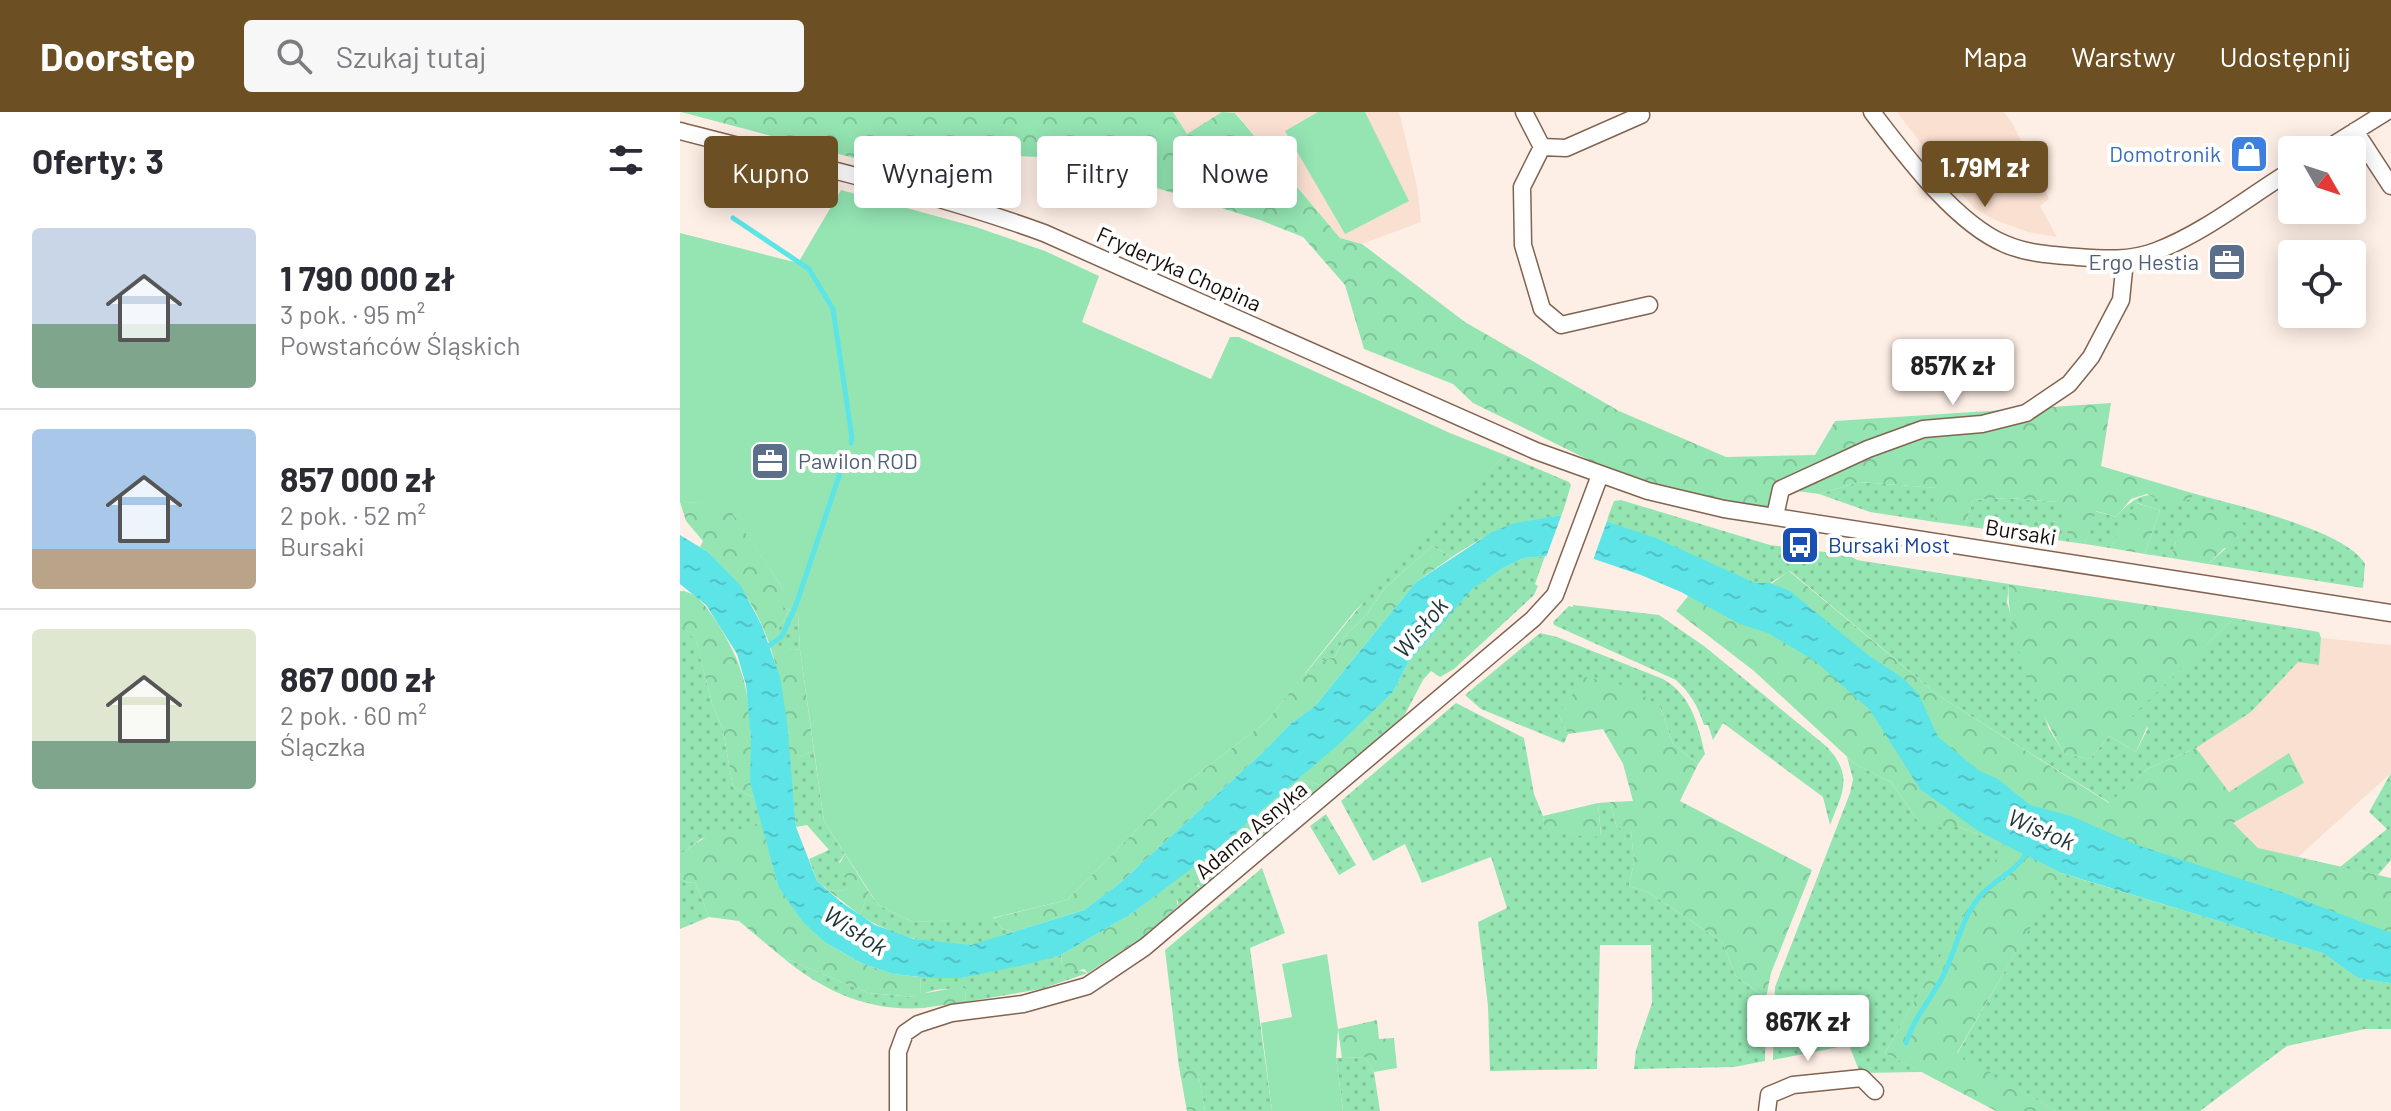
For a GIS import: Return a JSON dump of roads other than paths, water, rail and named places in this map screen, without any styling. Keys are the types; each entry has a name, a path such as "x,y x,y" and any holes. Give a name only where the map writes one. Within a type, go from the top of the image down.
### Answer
{"street":[{"path":"1524,112 1542,147"},
{"path":"1872,112 1926,179 1975,228 2006,244 2039,254 2125,260 2155,252 2183,239 2278,179"},
{"path":"2347,136 2386,112"},
{"path":"1542,147 1566,148 1641,115"},
{"name":"Fryderyka Chopina","path":"680,131 982,210 1044,233 1460,419 1600,475"},
{"path":"2355,131 2391,186"},
{"path":"1542,147 1522,187 1523,245 1542,309 1561,325 1649,305"},
{"path":"1775,516 1781,489 1868,449 1923,429 1982,424 2026,413 2069,384 2091,357 2116,314 2121,300 2125,260"},
{"name":"Adama Asnyka","path":"898,1111 898,1052 905,1033 918,1024 952,1013 1023,1004 1087,986 1145,947 1533,619 1555,595 1600,475"},
{"name":"Bursaki","path":"1600,475 1648,491 1724,509 2391,613"},
{"path":"1767,1111 1769,1095 1793,1085 1862,1078 1875,1091"}],"water":[{"name":"Wisłok","path":"1562,515 1605,521 1656,538 1755,583 1770,583 1790,591 1868,655 1904,679 1919,695 1938,737 1978,770 1998,779 2030,805 2071,816 2140,846 2287,894 2391,933 2391,983 2358,978 2323,953 2062,873 2005,845 1977,830 1920,789 1870,710 1815,661 1768,633 1740,624 1681,592 1641,575 1591,558 1547,556 1524,558 1472,589 1408,663 1393,692 1340,743 1211,854 1131,914 1061,955 1028,964 962,978 893,974 861,963 826,943 803,922 778,886 750,782 751,739 746,685 737,654 706,605 680,584 680,535 708,552 741,586 762,626 780,677 796,827 817,881 875,925 914,939 971,945 1084,910 1121,882 1290,724 1315,706 1416,582 1492,532 1515,523"}],"waterway":[{"path":"733,218 809,269 833,309 851,443"},
{"path":"766,648 782,636 796,605 842,467"},
{"name":"Wisłok","path":"1906,1043 1942,978 1975,903 2027,852"}],"place":[{"name":"Domotronik","path":"2249,154"},
{"name":"Ergo Hestia","path":"2227,262"},
{"name":"Pawilon ROD","path":"770,461"},
{"name":"Bursaki Most","path":"1800,545"}]}
